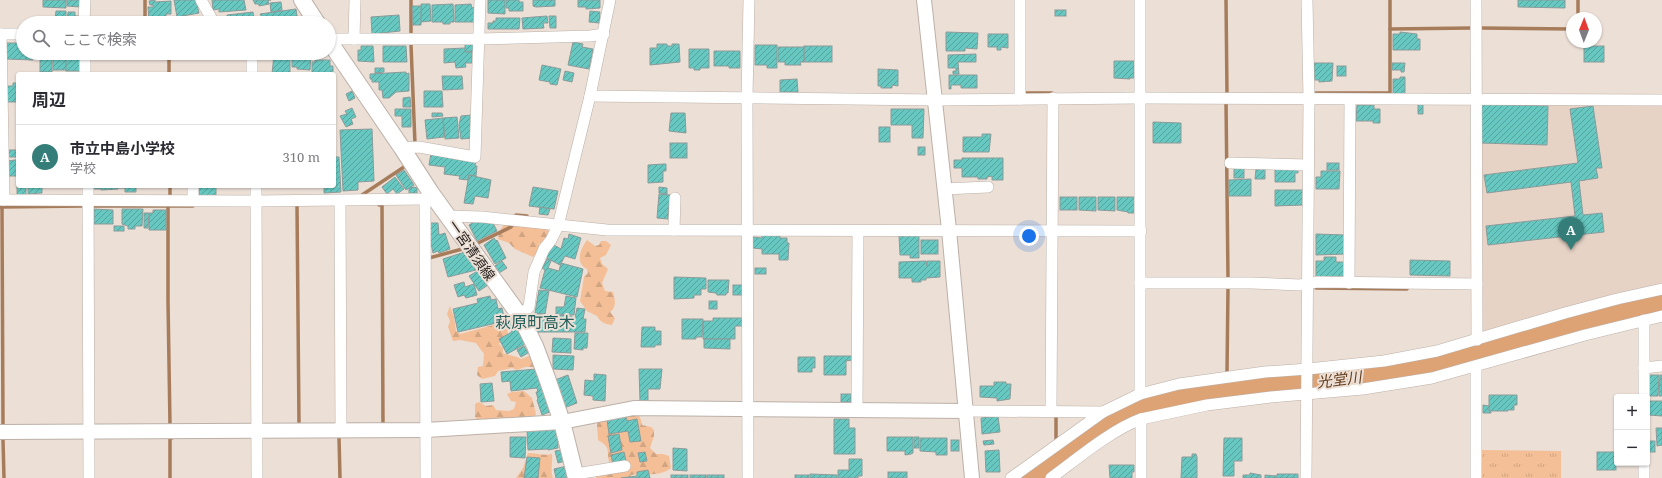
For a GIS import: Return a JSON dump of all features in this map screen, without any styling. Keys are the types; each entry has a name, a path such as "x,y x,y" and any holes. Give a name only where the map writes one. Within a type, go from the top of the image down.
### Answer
{"main road":[{"path":"302,0 312,16"},
{"name":"一宮清須線","path":"336,50 402,148 428,196 448,216 520,316 535,346 562,422 576,476"}],"street":[{"path":"84,16 85,0"},
{"path":"201,0 210,16"},
{"path":"354,39 355,0"},
{"path":"402,148 418,147 475,157 480,39 480,0"},
{"path":"520,316 529,307 534,272 541,255 558,226 590,96 610,0"},
{"path":"748,478 749,231 747,97 749,0"},
{"path":"924,0 936,100 967,411 972,478"},
{"path":"1020,0 1020,99"},
{"path":"1140,0 1140,394"},
{"path":"1306,478 1308,371 1308,0"},
{"path":"1476,0 1477,340"},
{"path":"16,34 0,34 2,200 340,201 428,196 426,478"},
{"path":"336,40 480,39 590,36 604,34"},
{"path":"85,60 85,72"},
{"path":"252,60 252,72"},
{"path":"590,96 936,100 1052,98 1662,100"},
{"path":"1051,411 1052,98"},
{"path":"1349,283 1350,100"},
{"path":"1230,163 1308,165"},
{"path":"88,188 89,478"},
{"path":"193,188 193,200"},
{"path":"256,188 258,478"},
{"path":"944,189 988,188"},
{"path":"674,230 675,198"},
{"path":"340,201 341,431"},
{"path":"448,216 482,217 607,230 1141,231"},
{"path":"857,409 858,231"},
{"path":"1140,283 1477,284"},
{"path":"1011,478 1103,412 1140,394 1179,384 1213,379 1265,372 1308,371 1412,356 1477,340 1609,301 1662,290"},
{"path":"1051,478 1113,434 1141,419 1207,405 1271,397 1363,389 1432,378 1551,344 1662,316"},
{"path":"1644,320 1644,394"},
{"path":"1476,366 1476,478"},
{"path":"1644,368 1662,366"},
{"path":"0,432 426,430 562,422 634,408 1103,412"},
{"path":"1141,419 1141,478"},
{"path":"576,476 625,466"},
{"path":"1644,466 1644,478"}],"shaded area":[{"path":"1483,104 1662,104 1662,286 1485,333 1480,330 1480,110"}],"green space":[{"path":"507,222 543,226 549,231 548,239 539,244 539,251 533,257 515,249 509,243 498,239 503,226"},
{"path":"587,240 595,246 599,245 601,241 606,241 611,245 606,255 600,258 602,264 608,269 602,283 605,291 613,292 615,303 614,308 610,312 615,318 612,325 603,323 597,316 587,311 580,301 584,277 588,273 587,269 581,263 580,256 582,247"},
{"path":"450,306 456,331 460,334 497,324 506,324 508,334 502,337 499,344 503,348 503,353 521,359 534,354 537,365 517,370 512,368 498,371 495,376 482,379 477,375 478,367 483,366 484,354 476,343 460,340 453,341 448,327 450,321 447,314"},
{"path":"524,391 532,398 536,414 533,419 523,417 511,420 502,418 492,422 479,421 475,417 475,404 479,402 486,406 493,405 496,410 509,411 514,409 516,402 511,401 507,394"},
{"path":"638,414 642,425 651,427 654,430 654,436 650,448 656,454 669,456 671,468 662,473 631,475 630,478 596,478 596,475 611,466 606,446 598,440 598,418"},
{"path":"1480,450 1561,451 1561,478 1480,478"},
{"path":"528,453 546,455 552,454 553,478 516,478 523,468"}],"building":[{"path":"43,0 66,0 66,8 43,7"},
{"path":"67,0 80,0 80,7 67,6"},
{"path":"174,0 196,0 199,13 177,16"},
{"path":"212,0 244,0 246,10 219,12 219,9 213,10"},
{"path":"253,0 268,0 269,4 259,6 259,4 255,4"},
{"path":"488,0 505,0 505,14 488,13"},
{"path":"506,0 519,0 519,2 523,2 523,11 509,11 509,8 506,8"},
{"path":"533,0 555,0 555,6 536,7 533,6"},
{"path":"578,0 600,0 600,8 586,9 586,7 578,7"},
{"path":"1518,0 1565,0 1565,8 1518,7"},
{"path":"149,1 171,1 171,14 166,14 166,16 149,16 148,7 153,7 153,5 150,5"},
{"path":"281,2 282,10 271,12 270,3"},
{"path":"421,4 430,4 431,21 421,22"},
{"path":"453,4 454,22 450,22 450,24 443,24 443,22 432,22 432,5"},
{"path":"471,4 472,8 475,7 475,22 455,22 455,5"},
{"path":"412,6 421,6 421,25 413,25"},
{"path":"296,9 297,16 261,16 260,14"},
{"path":"1055,10 1066,10 1066,16 1055,16"},
{"path":"56,11 66,11 66,16 55,16"},
{"path":"590,11 600,12 599,23 589,22"},
{"path":"68,12 75,12 75,16 68,16"},
{"path":"253,12 254,16 227,16"},
{"path":"399,15 400,31 372,34 371,17"},
{"path":"547,16 548,23 543,23 544,28 523,29 522,18"},
{"path":"549,16 556,16 556,28 550,28"},
{"path":"496,18 520,18 519,29 488,29 488,23 493,23 493,21 496,21"},
{"path":"946,32 978,33 977,49 965,48 965,51 946,51"},
{"path":"1400,32 1417,34 1417,39 1420,39 1420,50 1393,50 1393,34 1400,34"},
{"path":"988,34 1008,34 1008,48 1001,47 1001,50 997,50 997,47 988,47"},
{"path":"573,42 583,44 582,47 593,49 589,69 568,65"},
{"path":"7,43 16,43 16,59 6,59"},
{"path":"476,43 477,51 465,52 465,44"},
{"path":"657,44 667,44 667,46 672,46 672,44 679,44 680,62 650,65 650,48 657,48"},
{"path":"755,45 777,45 777,68 767,68 767,65 755,65"},
{"path":"361,46 373,46 374,62 358,61 358,50 361,50"},
{"path":"383,46 406,46 407,62 383,62"},
{"path":"804,46 832,46 832,62 804,62"},
{"path":"1602,46 1604,46 1604,62 1584,62 1584,48 1602,48"},
{"path":"778,47 804,47 804,62 800,62 801,65 785,65 785,62 778,62"},
{"path":"465,48 465,52 472,52 472,63 465,63 466,67 456,68 455,62 444,63 444,49"},
{"path":"689,49 709,49 709,68 694,70 694,68 689,68"},
{"path":"714,51 740,51 740,68 714,66"},
{"path":"976,54 976,62 958,62 959,74 953,74 953,71 956,71 956,68 948,68 948,55"},
{"path":"40,60 52,60 52,72 40,72"},
{"path":"53,60 66,60 66,70 53,70"},
{"path":"66,60 81,60 81,71 66,71"},
{"path":"273,60 290,60 290,72 272,72"},
{"path":"292,60 311,60 310,70 292,67"},
{"path":"315,60 330,60 330,66 333,66 333,72 312,72 312,62 315,62"},
{"path":"1114,61 1134,61 1134,78 1114,78"},
{"path":"1314,63 1333,63 1332,81 1319,82 1319,80 1314,80"},
{"path":"1392,63 1405,63 1404,72 1401,72 1401,70 1392,70"},
{"path":"542,65 561,69 557,85 539,80"},
{"path":"1337,66 1346,66 1346,76 1337,76"},
{"path":"375,68 384,68 384,72 375,73"},
{"path":"878,69 898,70 898,86 892,85 892,88 881,88 881,86 878,86"},
{"path":"565,71 574,73 572,82 563,80"},
{"path":"406,72 406,74 409,73 409,91 396,92 389,98 383,98 382,90 379,90 379,82 372,82 372,79 370,79 370,74"},
{"path":"949,75 977,75 977,88 961,88 961,85 951,85 951,89 949,89"},
{"path":"442,76 462,76 463,89 443,90"},
{"path":"1400,77 1405,77 1405,94 1393,94 1393,79 1400,79"},
{"path":"797,79 798,92 780,92 780,80"},
{"path":"13,83 16,83 16,102 7,102 7,86 13,86"},
{"path":"352,91 355,98 349,101 346,94"},
{"path":"424,91 442,91 443,107 424,107"},
{"path":"410,97 411,107 403,107 403,98"},
{"path":"1418,103 1423,104 1423,114 1418,114"},
{"path":"1481,104 1548,106 1547,145 1480,143"},
{"path":"1357,105 1374,105 1374,109 1380,109 1380,123 1373,123 1373,121 1356,121"},
{"path":"1593,106 1602,168 1596,168 1598,178 1579,181 1583,215 1602,213 1604,232 1488,245 1486,226 1575,216 1571,182 1487,193 1484,175 1578,163 1570,109"},
{"path":"352,108 356,117 351,119 353,124 346,127 340,116 347,114 345,111"},
{"path":"395,109 411,109 411,127 402,127 402,116 395,116"},
{"path":"891,109 924,109 923,138 912,138 912,125 891,125"},
{"path":"432,113 442,113 443,116 432,117"},
{"path":"671,113 685,113 686,133 669,131"},
{"path":"472,115 471,120 473,138 461,139 459,125 461,116"},
{"path":"457,117 459,138 445,139 443,118"},
{"path":"443,118 444,137 427,139 425,120"},
{"path":"1153,122 1181,123 1181,143 1153,143"},
{"path":"879,127 890,127 890,142 879,142"},
{"path":"372,129 374,181 358,182 358,190 343,191 340,130"},
{"path":"982,134 991,134 989,152 963,152 963,137 982,137"},
{"path":"670,143 687,143 687,158 670,158"},
{"path":"918,147 925,147 925,155 918,155"},
{"path":"8,150 16,150 16,157 8,157"},
{"path":"431,153 476,159 476,176 469,175 468,180 459,179 460,176 444,174 445,167 429,165"},
{"path":"336,157 339,157 341,192 324,193 324,188 336,188"},
{"path":"962,158 1003,158 1003,180 992,180 992,176 987,177 987,179 978,179 978,177 962,177 962,168 954,168 954,160 962,160"},
{"path":"16,160 16,176 7,176 7,161"},
{"path":"1327,163 1339,163 1339,170 1327,170"},
{"path":"666,164 666,171 663,171 663,182 648,183 648,165"},
{"path":"1234,167 1244,167 1244,178 1234,178"},
{"path":"1275,167 1298,167 1298,173 1295,173 1295,182 1275,182"},
{"path":"1256,169 1265,169 1265,179 1255,179"},
{"path":"404,170 414,185 406,190 396,175"},
{"path":"1321,171 1340,171 1339,189 1316,189 1316,177 1321,177"},
{"path":"469,175 491,180 488,198 475,196 473,204 464,203"},
{"path":"395,177 404,189 397,194 393,189 387,194 382,187"},
{"path":"1251,179 1251,196 1229,196 1229,180"},
{"path":"533,187 558,191 554,209 529,206"},
{"path":"659,187 667,188 667,194 659,193"},
{"path":"17,188 26,188 26,196 17,196"},
{"path":"28,188 42,188 42,193 28,194"},
{"path":"93,188 118,188 101,190"},
{"path":"125,188 136,188 136,192 125,192"},
{"path":"199,188 216,188 216,195 199,196"},
{"path":"409,188 417,188 417,193 409,193"},
{"path":"1275,190 1303,190 1303,205 1275,206"},
{"path":"659,194 670,195 668,219 657,218"},
{"path":"1060,197 1077,197 1077,210 1060,210"},
{"path":"1079,197 1096,197 1096,211 1079,210"},
{"path":"1098,197 1115,197 1115,211 1098,210"},
{"path":"1117,197 1135,197 1135,213 1117,210"},
{"path":"540,207 550,209 548,215 539,214"},
{"path":"94,209 113,210 113,224 94,224"},
{"path":"122,209 143,209 142,226 135,226 135,229 128,229 128,226 122,224"},
{"path":"153,210 166,210 166,230 149,230 149,213 153,213"},
{"path":"144,213 149,213 148,228 144,228"},
{"path":"476,221 477,223 485,221 487,224 492,221 497,231 477,241 469,225"},
{"path":"429,223 438,223 439,235 445,233 450,249 439,253 438,251 433,253"},
{"path":"114,226 124,226 124,231 114,231"},
{"path":"569,234 581,238 575,259 565,256 560,265 545,257 552,244 561,249 564,238 568,239"},
{"path":"1316,234 1346,235 1346,254 1316,255"},
{"path":"762,235 787,238 787,243 789,243 788,260 779,260 779,254 762,254 762,249 753,248 753,237 762,238"},
{"path":"919,235 919,258 910,258 910,255 900,255 899,236"},
{"path":"494,238 496,241 497,240 506,258 495,264 484,245"},
{"path":"921,240 938,240 938,254 921,254"},
{"path":"468,251 472,257 476,270 448,277 443,259"},
{"path":"1324,257 1336,257 1336,262 1347,262 1347,276 1316,277 1316,261 1324,261"},
{"path":"547,259 551,261 548,268 559,271 561,263 583,269 577,297 540,288 545,270 542,268"},
{"path":"1410,260 1450,261 1450,276 1410,275"},
{"path":"502,261 507,268 499,273 495,266"},
{"path":"926,261 927,266 927,261 940,261 940,277 926,278 926,280 921,280 921,282 912,282 912,278 899,278 899,262"},
{"path":"755,268 766,268 766,274 755,274"},
{"path":"481,269 491,283 479,291 469,276"},
{"path":"674,277 706,278 706,289 701,289 701,295 694,295 694,298 674,299"},
{"path":"708,280 729,280 728,293 726,293 726,295 717,295 716,293 708,292"},
{"path":"464,282 465,287 474,284 477,295 466,298 464,295 458,297 454,285"},
{"path":"733,285 744,285 744,295 733,295"},
{"path":"539,290 549,291 545,314 535,313"},
{"path":"490,296 491,300 496,299 498,309 502,308 505,321 458,332 453,309 478,303 477,299"},
{"path":"566,296 576,298 574,315 556,314 556,307 564,307"},
{"path":"709,301 717,301 717,309 709,309"},
{"path":"577,308 585,309 583,319 586,319 585,332 536,332 537,314 572,316 572,318 575,318"},
{"path":"511,316 527,343 507,354 499,339 512,332 505,319"},
{"path":"713,318 743,318 743,326 735,326 735,339 703,339 703,321 713,321"},
{"path":"682,319 703,319 702,337 696,337 696,339 682,339"},
{"path":"642,327 655,327 655,331 661,331 661,345 655,345 655,347 641,347"},
{"path":"575,333 588,333 587,348 583,348 583,350 574,349"},
{"path":"553,338 571,339 571,353 552,352"},
{"path":"704,339 730,339 730,349 704,348"},
{"path":"524,346 528,353 521,357 517,350"},
{"path":"553,355 574,356 573,370 553,369"},
{"path":"824,356 852,356 852,360 846,361 846,375 824,375"},
{"path":"798,357 815,357 815,368 812,368 812,372 798,372"},
{"path":"537,369 552,411 542,415 537,400 537,388 511,391 510,381 502,382 501,372"},
{"path":"639,369 662,369 660,389 648,389 648,402 640,401"},
{"path":"594,374 606,375 605,401 593,400 593,396 584,395 585,380 594,381"},
{"path":"568,375 577,403 564,408 555,380"},
{"path":"1649,375 1659,375 1658,396 1650,396 1650,394 1648,394"},
{"path":"1660,375 1662,375 1662,396 1659,396"},
{"path":"994,382 1006,382 1006,384 1011,384 1010,399 997,401 997,398 980,397 980,386 994,386"},
{"path":"492,383 494,401 481,402 480,384"},
{"path":"841,394 851,394 851,402 841,402"},
{"path":"1489,395 1517,395 1517,405 1514,405 1514,410 1489,411"},
{"path":"1650,401 1662,401 1662,416 1650,415"},
{"path":"1483,405 1489,406 1489,411 1491,413 1483,413"},
{"path":"998,416 1000,432 982,434 981,418"},
{"path":"626,417 627,421 637,419 641,441 630,442 628,431 609,434 607,420"},
{"path":"834,419 849,419 849,428 855,428 855,454 834,454"},
{"path":"557,428 558,448 548,450 528,450 527,430"},
{"path":"1656,428 1662,428 1662,445 1657,446"},
{"path":"619,434 622,450 611,453 608,436"},
{"path":"510,437 526,437 525,458 510,457"},
{"path":"887,437 913,437 913,453 905,455 905,451 887,451"},
{"path":"914,437 919,437 919,448 914,448"},
{"path":"920,438 947,438 947,455 936,455 936,452 920,451"},
{"path":"1224,438 1242,438 1242,461 1234,461 1234,476 1223,476"},
{"path":"951,440 959,440 959,451 951,451"},
{"path":"993,440 994,444 984,445 983,441"},
{"path":"1650,441 1655,441 1655,452 1650,452"},
{"path":"673,448 687,449 687,471 673,470"},
{"path":"563,450 566,461 558,463 555,451"},
{"path":"999,450 1000,472 986,472 985,451"},
{"path":"624,452 626,461 613,464 611,455"},
{"path":"645,452 647,461 640,462 638,453"},
{"path":"1597,452 1614,452 1614,466 1616,466 1616,470 1597,470"},
{"path":"1192,454 1196,454 1197,457 1197,478 1181,478 1182,457 1192,457"},
{"path":"527,457 540,458 538,478 524,478"},
{"path":"849,459 862,459 862,476 858,476 858,478 838,478 838,470 849,470"},
{"path":"1109,465 1134,465 1132,478 1110,478"},
{"path":"567,466 570,478 556,478 554,469"},
{"path":"648,470 650,478 621,478 637,476 637,472"},
{"path":"888,472 907,472 907,478 888,478"},
{"path":"1250,473 1261,475 1261,478 1243,478 1243,475 1250,475"},
{"path":"810,474 837,475 837,478 810,478"},
{"path":"1277,474 1298,474 1298,478 1265,478 1265,475 1277,476"},
{"path":"671,475 688,475 688,478 671,478"},
{"path":"690,475 706,475 706,478 690,478"},
{"path":"707,475 724,475 724,478 707,478"},
{"path":"795,475 809,475 809,478 795,478"}],"waterway":[{"path":"145,0 145,16"},
{"path":"411,0 411,34"},
{"path":"1226,0 1227,94"},
{"path":"1316,93 1390,93 1390,0"},
{"path":"1578,0 1578,12"},
{"path":"1390,29 1472,28"},
{"path":"1480,28 1566,29"},
{"path":"411,45 415,144"},
{"path":"169,60 169,72"},
{"path":"1023,93 1052,93"},
{"path":"1226,101 1228,279"},
{"path":"362,195 404,167"},
{"path":"170,188 170,197"},
{"path":"379,205 382,205 383,425"},
{"path":"1,207 83,206"},
{"path":"92,206 193,206"},
{"path":"168,206 170,425"},
{"path":"297,206 299,424"},
{"path":"2,207 3,424"},
{"path":"474,245 511,227 516,215 527,216"},
{"path":"429,262 429,258 466,248"},
{"path":"1227,372 1228,287 1230,287"},
{"path":"1316,288 1407,289"},
{"name":"光堂川","path":"1029,478 1082,441 1128,412 1152,404 1188,396 1251,386 1318,382 1414,370 1491,351 1573,326 1662,305"},
{"path":"1056,417 1056,442"},
{"path":"339,437 340,478"},
{"path":"170,478 170,438 172,438"},
{"path":"3,440 4,478"},
{"path":"1056,449 1056,459"}],"place":[{"name":"市立中島小学校","path":"1571,250"}],"district":[{"name":"萩原町高木","path":"535,322"}]}
